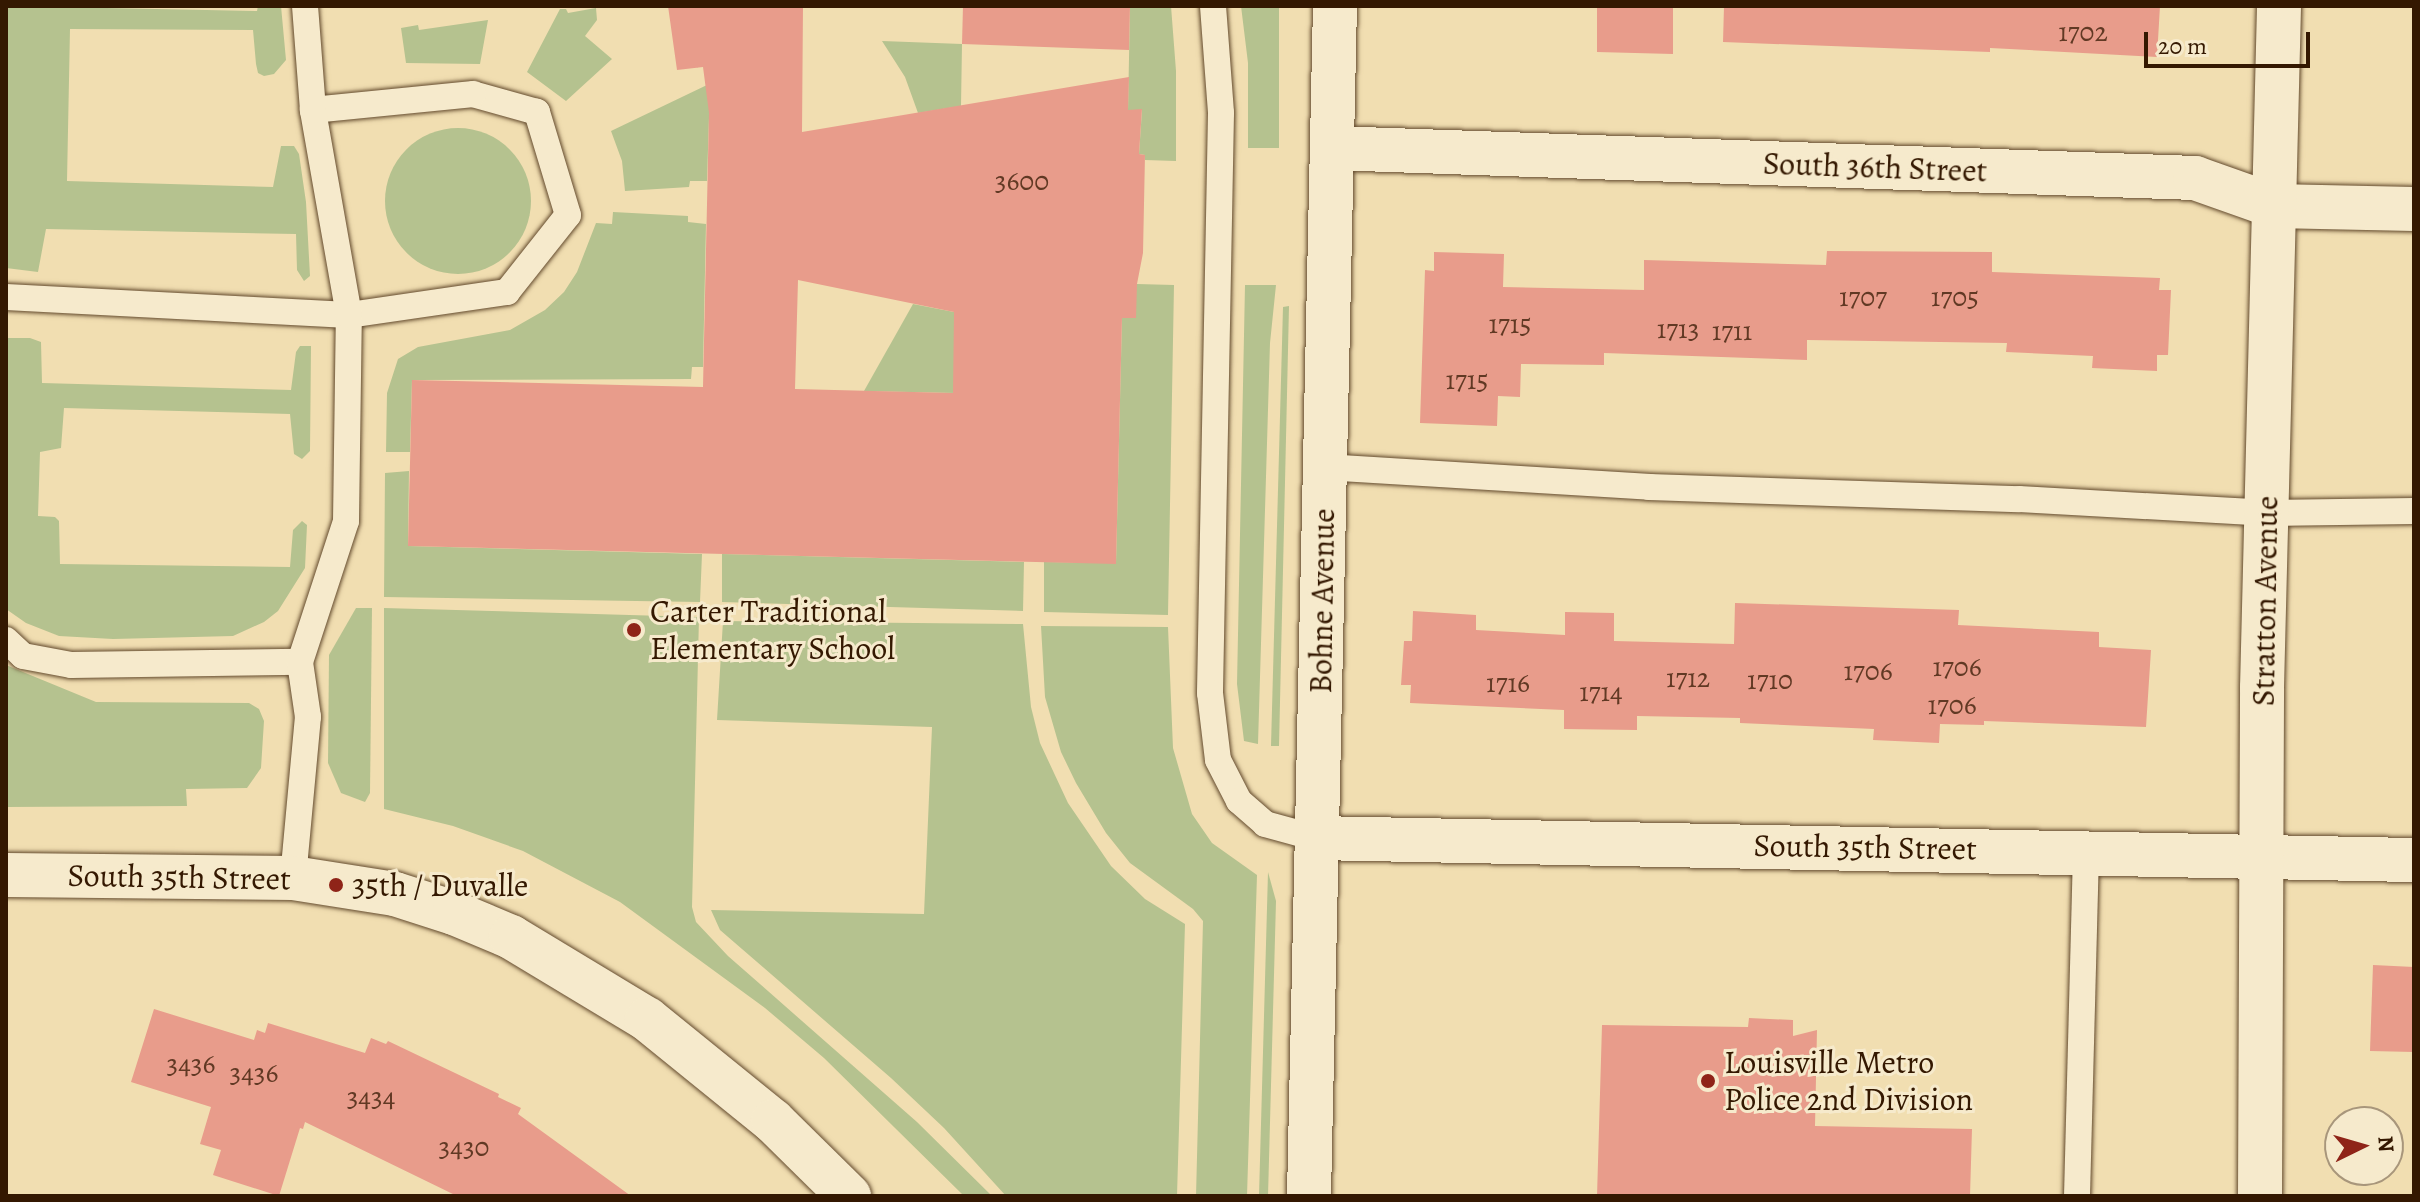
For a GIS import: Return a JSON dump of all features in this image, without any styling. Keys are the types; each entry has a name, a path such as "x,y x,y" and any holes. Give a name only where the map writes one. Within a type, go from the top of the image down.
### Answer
{"street":[{"name":"Bohne Avenue","path":"1309,1196 1335,6"},
{"name":"Stratton Avenue","path":"2260,1196 2266,513 2279,6"},
{"name":"South 36th Street","path":"1332,148 2195,178 2274,206 2414,209"},
{"name":"South 35th Street","path":"1316,838 2263,854 2414,860"},
{"name":"South 35th Street","path":"6,875 293,878 395,894 454,913 531,949 647,1019 773,1121 849,1196"}],"lane":[{"path":"293,878 308,717 300,662 346,521 349,315 313,110 305,6"},
{"path":"1213,6 1221,113 1210,693 1218,760 1239,801 1265,824 1316,838"},
{"path":"6,297 349,315 507,292 568,215 537,112 473,94 313,110"},
{"path":"1325,467 1649,487 2019,499 2266,513 2414,511"},
{"path":"6,640 23,656 71,665 300,662"},
{"path":"2077,1196 2086,851"}],"green space":[{"path":"6,6 257,11 258,6 281,6 286,60 274,74 264,76 258,73 253,30 70,29 67,181 273,187 281,146 294,146 299,154 306,202 310,276 304,281 297,270 296,234 46,229 38,272 6,268"},
{"path":"1130,6 1171,6 1176,71 1176,161 1145,160 1145,155 1139,154 1142,110 1128,110"},
{"path":"1241,6 1279,6 1279,148 1248,148 1248,63"},
{"path":"596,8 597,20 585,36 612,59 566,101 527,72 560,9 566,9 568,13"},
{"path":"488,20 480,64 406,63 401,28 418,25 419,30"},
{"path":"882,41 962,44 961,106 918,113 905,77"},
{"path":"710,86 707,181 690,181 689,187 625,191 622,161 611,131"},
{"path":"458,128 486,134 509,150 525,173 531,201 525,229 509,252 486,268 458,274 430,268 407,252 391,229 385,201 391,173 407,150 430,134"},
{"path":"613,212 688,216 688,222 706,224 703,367 692,367 691,379 412,380 410,452 386,452 387,393 398,359 418,347 510,330 545,310 564,292 577,272 596,223 612,224"},
{"path":"1137,284 1174,285 1168,615 1044,612 1044,562 1116,563 1122,318"},
{"path":"1245,285 1276,285 1270,343 1258,744 1244,741 1237,684"},
{"path":"913,304 954,312 955,393 864,391"},
{"path":"1289,306 1279,746 1271,746 1283,307"},
{"path":"6,338 30,338 41,342 42,383 291,390 296,352 300,346 311,346 310,451 302,459 294,454 290,414 64,408 61,448 40,452 38,516 55,517 59,521 60,564 290,567 293,530 302,521 307,525 305,568 278,611 264,622 233,636 113,639 59,636 26,623 6,609"},
{"path":"409,471 408,546 702,554 700,602 384,597 385,473"},
{"path":"722,554 1024,562 1023,611 722,602"},
{"path":"356,608 372,608 370,793 365,802 341,793 328,763 329,655"},
{"path":"384,608 699,617 692,907 696,922 728,956 917,1122 992,1196 964,1196 824,1058 765,1008 620,902 523,851 453,826 384,809"},
{"path":"723,621 1023,624 1031,707 1040,743 1068,803 1111,866 1145,899 1185,924 1177,1196 1006,1196 944,1128 891,1078 720,930 711,910 924,914 932,727 717,720"},
{"path":"1041,626 1168,627 1173,748 1192,814 1212,843 1257,875 1247,1196 1196,1196 1203,921 1193,909 1130,863 1106,833 1076,783 1061,752 1045,697"},
{"path":"6,665 96,702 249,703 259,709 264,721 261,768 247,788 186,789 187,806 6,807"},
{"path":"1268,872 1276,901 1268,1196 1259,1196"}],"building":[{"path":"668,6 803,6 802,132 1129,77 1128,110 1142,109 1139,154 1145,155 1143,253 1137,284 1136,318 1122,318 1116,564 408,546 412,380 703,387 709,113 703,67 677,70","holes":["798,280 954,312 953,393 795,389"]},
{"path":"963,6 1130,6 1129,50 962,44"},
{"path":"1597,6 1673,6 1673,54 1597,52"},
{"path":"1724,6 2160,6 2157,57 1990,48 1990,52 1723,42"},
{"path":"1827,251 1992,252 1992,272 2160,278 2159,290 2171,290 2168,355 2157,355 2157,371 2092,368 2093,356 2006,352 2007,343 1807,340 1807,360 1604,353 1604,365 1521,364 1520,397 1498,396 1497,426 1420,423 1425,270 1434,271 1434,252 1504,254 1503,287 1644,290 1644,260 1826,265"},
{"path":"1735,603 1959,610 1958,625 2099,632 2099,647 2151,650 2146,727 1984,721 1984,725 1940,724 1939,743 1873,740 1874,729 1740,723 1740,718 1637,716 1637,730 1564,729 1564,710 1410,703 1411,685 1401,685 1404,641 1412,641 1413,611 1476,615 1476,630 1565,635 1565,612 1614,613 1614,641 1734,644"},
{"path":"2373,965 2414,967 2414,1052 2370,1051"},
{"path":"154,1009 254,1040 257,1030 265,1033 268,1023 365,1053 371,1038 386,1044 388,1041 499,1094 498,1097 521,1108 518,1114 631,1196 457,1196 305,1122 303,1129 300,1128 279,1196 213,1175 221,1150 200,1144 211,1107 131,1082"},
{"name":"Louisville Metro Police 2nd Division","path":"1749,1018 1793,1020 1793,1036 1817,1030 1815,1126 1972,1129 1970,1196 1597,1196 1602,1025 1748,1027"}],"place":[{"name":"Carter Traditional Elementary School","path":"634,630"},
{"name":"35th / Duvalle","path":"336,885"},
{"name":"Louisville Metro Police 2nd Division","path":"1708,1081"}]}
